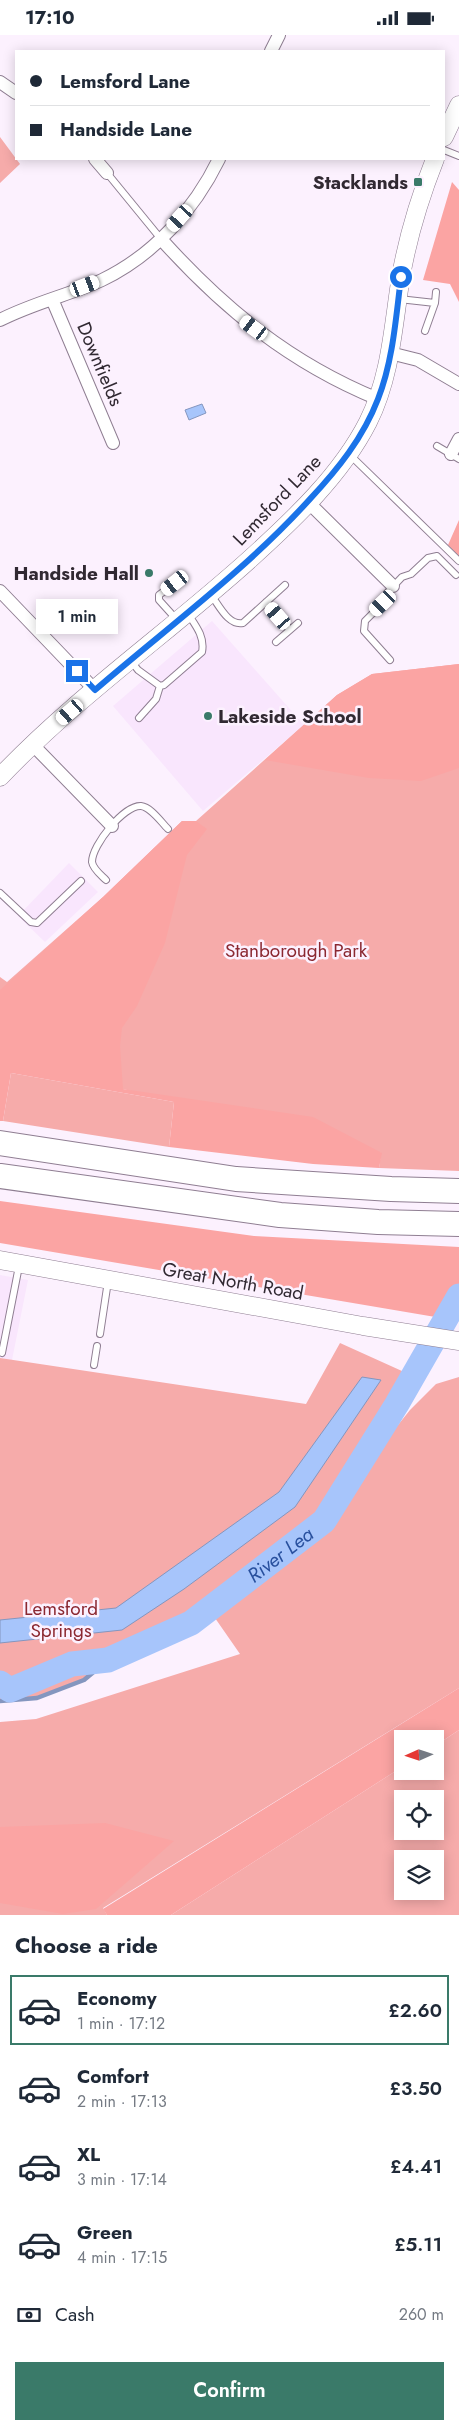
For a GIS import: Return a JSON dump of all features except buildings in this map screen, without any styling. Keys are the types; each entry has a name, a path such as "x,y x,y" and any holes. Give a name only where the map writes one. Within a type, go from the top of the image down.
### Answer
{"highway":[{"path":"0,1143 236,1179 382,1189 459,1191"},
{"path":"0,1176 280,1215 378,1222 459,1223"}],"street":[{"path":"272,50 279,35"},
{"path":"0,82 15,92"},
{"path":"445,135 459,105"},
{"path":"96,160 107,173"},
{"path":"0,320 22,309 102,280 129,265 161,239 195,201 218,160"},
{"name":"Lemsford Lane","path":"0,777 32,744 210,594 279,532 308,502 349,454 368,423 378,399 390,353 410,232 435,160"},
{"path":"161,239 201,283 240,318 298,359 345,385 378,399"},
{"name":"Downfields","path":"52,299 113,443"},
{"path":"390,353 418,360 459,384"},
{"path":"455,456 459,439"},
{"path":"308,502 393,586"},
{"path":"0,591 95,690"},
{"path":"32,744 112,826"},
{"name":"Great North Road","path":"0,1260 459,1341"}],"lane":[{"path":"445,149 459,156"},
{"path":"107,173 161,239"},
{"path":"424,331 435,303 436,292"},
{"path":"398,299 435,303"},
{"path":"437,446 455,456"},
{"path":"349,454 459,561"},
{"path":"390,660 364,631 365,621 383,603 386,594 402,577 411,574 428,558 437,556 456,575"},
{"path":"139,718 156,699 160,686 202,652 204,647 200,632 159,600 160,595 175,583"},
{"path":"210,594 232,622 237,624 243,623 285,585"},
{"path":"266,602 290,630"},
{"path":"276,642 298,623"},
{"path":"130,660 138,670 160,686"},
{"path":"106,880 94,867 92,861 95,847 129,809 140,806 148,808 168,829"},
{"path":"0,893 31,922 38,923 81,881"},
{"path":"0,1353 2,1353 19,1264"},
{"path":"100,1334 109,1280"},
{"path":"94,1365 98,1346"}],"shaded area":[{"path":"452,182 459,190 459,302 450,284 423,280"},
{"path":"459,520 459,556 448,545"},
{"name":"Lakeside School","path":"212,621 304,725 203,811 113,706"},
{"path":"459,664 459,768 421,781 369,778 265,760 337,695 372,674"},
{"path":"182,821 196,821 207,829 187,855 165,943 137,1006 122,1028 120,1046 123,1089 313,1117 382,1153 379,1168 313,1164 169,1147 174,1102 11,1073 3,1121 0,1121 0,990 103,897"},
{"path":"69,863 98,892 45,942 18,916"},
{"path":"0,1201 254,1236 459,1247 459,1321 0,1243"},
{"path":"0,1275 28,1280 12,1360 0,1358"},
{"path":"459,1688 459,1730 444,1740 444,1730 394,1730 394,1772 171,1915 107,1915 103,1909"},
{"path":"105,1823 174,1841 96,1909 63,1914 0,1903 0,1827"}],"green space":[{"path":"0,137 15,157 15,160 20,164 0,183"},
{"name":"Stanborough Park","path":"459,664 459,1171 379,1168 381,1153 123,1089 0,1066 0,977 7,982 103,897 182,821 196,821 337,695 372,674"},
{"path":"11,1073 174,1102 169,1147 3,1121"},
{"name":"Lemsford Springs","path":"340,1343 413,1376 327,1517 191,1623 108,1660 84,1680 37,1698 0,1701 0,1358 306,1404"},
{"path":"459,1377 459,1688 103,1908 107,1915 0,1915 0,1722 36,1719 240,1654 215,1618 271,1568 319,1537 351,1499 394,1430 410,1410 436,1384"},
{"path":"459,1730 459,1915 171,1915 394,1772 394,1780 444,1780 444,1740"}],"water":[{"path":"202,404 206,413 189,420 185,410"},
{"path":"362,1377 381,1380 295,1507 184,1589 122,1630 0,1643 0,1620 116,1608 279,1492"}],"waterway":[{"name":"River Lea","path":"0,1683 10,1690 72,1664 108,1660 191,1623 324,1521 397,1404 459,1296"},
{"path":"0,1701 37,1698 84,1680 108,1660"}],"place":[{"name":"Stacklands","path":"418,182"},
{"name":"Handside Hall","path":"149,573"},
{"name":"Lakeside School","path":"208,716"}],"route":[{"path":"77,671 95,690 210,594 279,532 336,471 368,423 378,399 390,353 401,277"}]}
